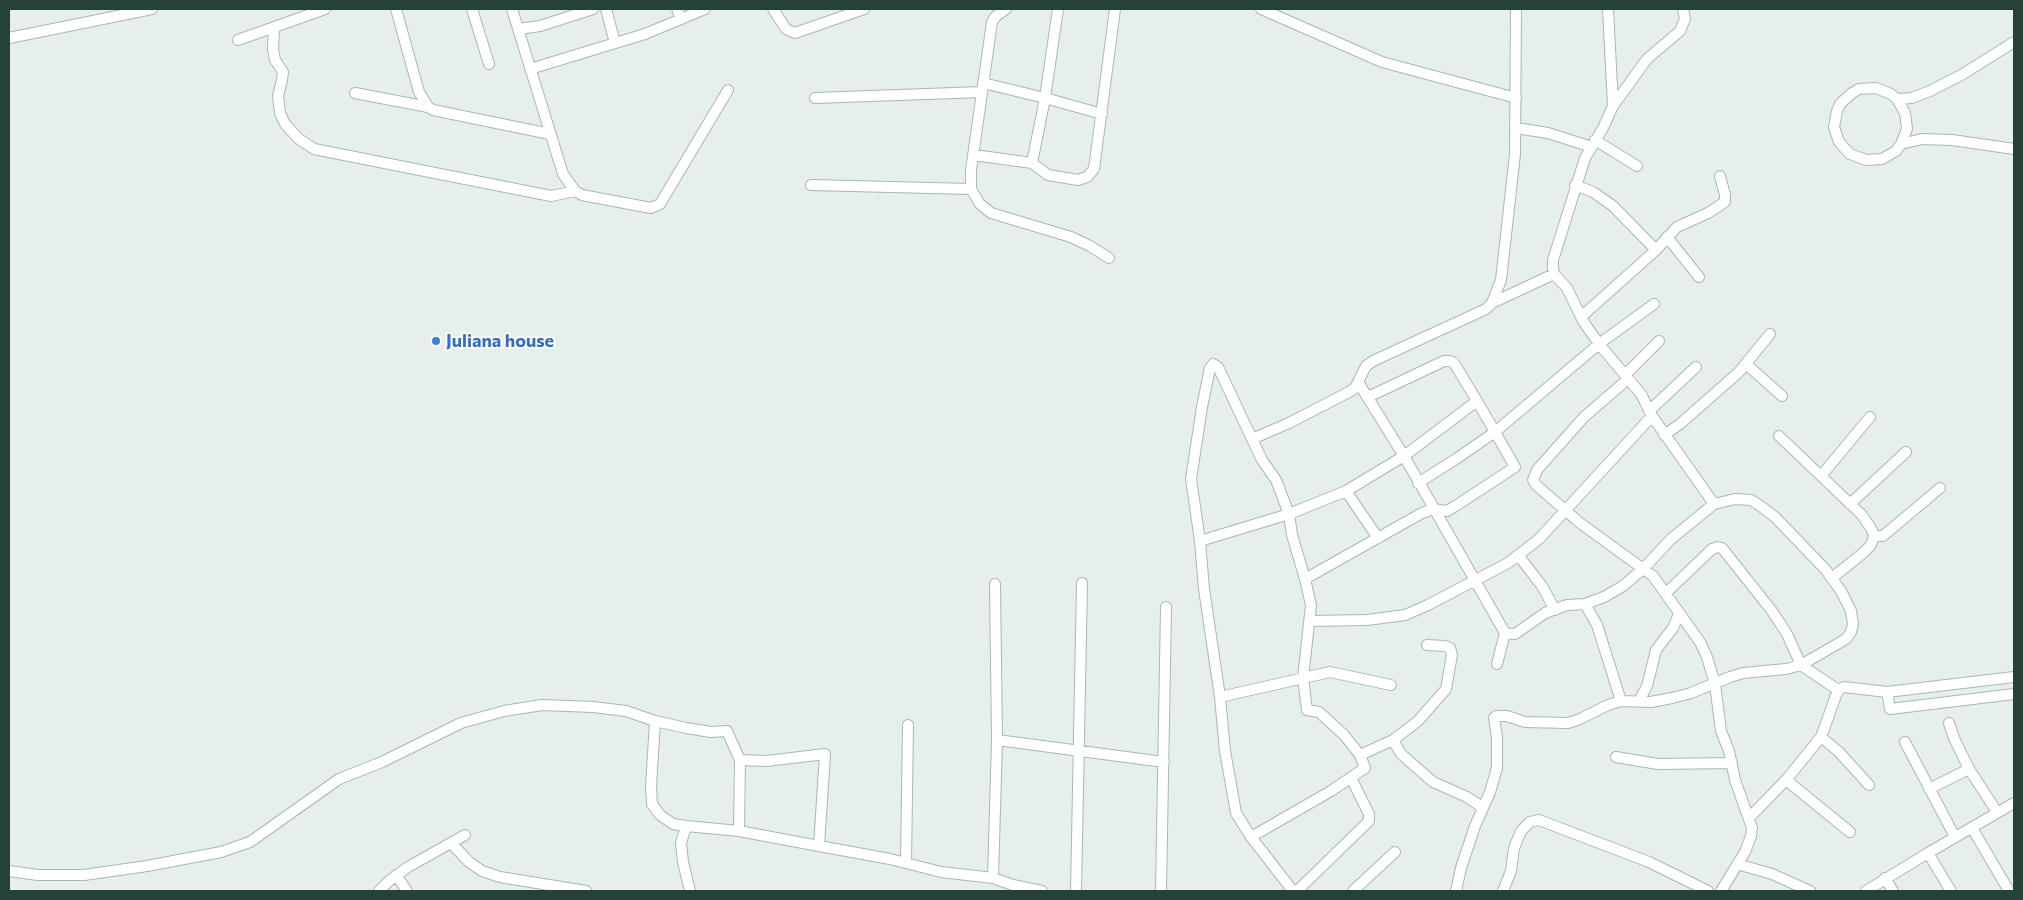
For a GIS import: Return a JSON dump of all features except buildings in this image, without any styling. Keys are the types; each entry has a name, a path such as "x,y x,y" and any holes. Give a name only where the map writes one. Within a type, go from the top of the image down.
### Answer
{"street":[{"path":"9,38 152,9"},
{"path":"238,40 325,9"},
{"path":"396,9 419,92 428,107"},
{"path":"472,9 488,64"},
{"path":"512,9 563,174 575,191 582,195 651,208 660,204 728,90"},
{"path":"518,29 540,26 594,9"},
{"path":"606,9 614,43"},
{"path":"530,69 645,34 679,14 704,9"},
{"path":"773,9 786,29 795,33 864,9"},
{"path":"1006,9 996,16 992,22 971,189 980,204 991,213 1071,237 1110,258"},
{"path":"1032,164 1045,98 1058,9"},
{"path":"974,155 1032,164 1048,175 1078,180 1087,176 1094,169 1115,9"},
{"path":"1261,9 1382,62 1516,98"},
{"path":"1492,303 1501,280 1515,154 1516,9"},
{"path":"1608,9 1613,106"},
{"path":"1683,9 1685,19 1680,31 1647,59 1613,106 1603,128 1585,158 1553,260 1554,274 1567,288 1581,317 1599,344 1641,394 1664,435 1714,504"},
{"path":"274,27 273,50 275,60 283,72 278,96 280,113 284,124 299,139 314,149 551,196 575,191"},
{"path":"1897,99 1912,98 1930,91 1963,74 2014,42"},
{"path":"814,98 983,88 1045,98 1102,114"},
{"path":"1876,88 1891,94 1897,99 1907,121 1905,137 1901,144 1896,151 1882,159 1866,160 1850,154 1839,142 1834,127 1836,111 1840,104 1852,92 1860,89 1876,88"},
{"path":"355,93 550,134"},
{"path":"1516,128 1548,133 1593,144 1637,166"},
{"path":"1901,144 1922,139 1952,140 2014,148"},
{"path":"1581,317 1656,250 1683,223 1708,213 1725,202 1726,195 1720,176"},
{"path":"811,185 971,189"},
{"path":"1575,186 1593,192 1613,206 1656,250"},
{"path":"1667,237 1699,277"},
{"path":"1252,439 1349,392 1355,388 1361,372 1373,361 1486,309 1492,303 1554,274"},
{"path":"1418,483 1495,432 1599,344 1654,304"},
{"path":"1664,435 1696,410 1746,364 1770,334"},
{"path":"1659,341 1626,377 1584,417 1534,474 1533,480 1536,485 1580,523 1654,576 1700,642 1707,656 1715,684 1721,731 1729,751 1735,780 1749,818 1752,836 1738,864 1721,891"},
{"path":"1305,579 1422,513 1433,509 1447,511 1515,467 1454,363 1450,360 1444,361 1368,398"},
{"path":"1250,837 1365,768 1360,755 1344,735 1319,712 1307,710 1303,678 1310,621 1310,605 1305,579 1292,535 1289,514 1276,480 1262,460 1218,367 1213,364 1210,368 1202,407 1191,479 1220,697 1225,751 1236,812 1250,837 1295,891 1369,821 1369,814 1351,778"},
{"path":"1746,364 1782,396"},
{"path":"1310,621 1367,620 1405,615 1508,563 1539,539 1566,511 1650,413 1696,367"},
{"path":"1358,382 1404,456 1505,633 1497,664"},
{"path":"1200,541 1289,514 1346,491 1404,456 1477,401"},
{"path":"1821,476 1870,417"},
{"path":"1779,436 1862,515 1872,530 1874,536 1871,544 1863,553 1832,578"},
{"path":"1850,504 1906,452"},
{"path":"1874,536 1883,536 1940,488"},
{"path":"1346,491 1378,538"},
{"path":"1456,891 1461,868 1482,807 1490,792 1497,768 1498,737 1494,718 1496,716 1507,716 1525,722 1568,723 1580,720 1608,705 1621,701 1651,702 1672,698 1691,693 1743,673 1786,669 1801,665 1846,640 1853,624 1841,591 1832,578 1775,517 1759,505 1744,498 1735,498 1714,504 1671,539 1644,568 1623,586 1604,597 1585,604 1567,605 1539,617 1515,634 1505,633"},
{"path":"1666,593 1712,549 1722,548 1772,611 1787,634 1801,665 1838,690"},
{"path":"1518,555 1542,586 1555,610"},
{"path":"1076,891 1082,583"},
{"path":"993,878 997,740 995,584"},
{"path":"1585,604 1597,625 1621,701"},
{"path":"1161,891 1166,607"},
{"path":"1639,701 1647,686 1656,650 1673,628 1679,614"},
{"path":"1360,755 1393,740 1418,721 1446,689 1452,655 1450,648 1427,645"},
{"path":"1220,697 1330,672 1391,685"},
{"path":"1749,818 1786,780 1821,737 1838,690 1844,687 1887,692 2014,677"},
{"path":"1887,692 1890,709 2014,694"},
{"path":"9,872 38,875 84,875 147,866 221,852 250,842 339,779 382,762 461,723 504,711 542,704 592,707 626,712 654,721 695,730 726,732 740,760 739,831"},
{"path":"654,721 652,804 660,815 673,824 739,831 906,863 941,872 993,878 1013,886 1042,891"},
{"path":"1949,723 1969,769 1997,812"},
{"path":"906,863 908,725"},
{"path":"1821,737 1839,752 1869,785"},
{"path":"997,740 1164,762"},
{"path":"1393,740 1401,754 1433,782 1468,797 1482,807"},
{"path":"1905,742 1955,837"},
{"path":"740,760 767,761 825,754 819,846"},
{"path":"1616,758 1658,764 1732,763"},
{"path":"1930,789 1969,769"},
{"path":"1786,780 1850,832"},
{"path":"1866,891 2014,803"},
{"path":"1503,891 1510,871 1514,848 1521,831 1530,822 1539,820 1649,862 1708,891"},
{"path":"686,826 681,843 683,862 690,891"},
{"path":"1972,828 2009,891"},
{"path":"379,891 396,875 465,835"},
{"path":"451,843 469,862 482,871 500,877 586,891"},
{"path":"1352,891 1395,852"},
{"path":"1928,853 1951,891"},
{"path":"1738,864 1772,874 1810,891"},
{"path":"396,875 407,891"},
{"path":"1885,878 1893,891"}],"place":[{"name":"Juliana house","path":"436,341"}]}
